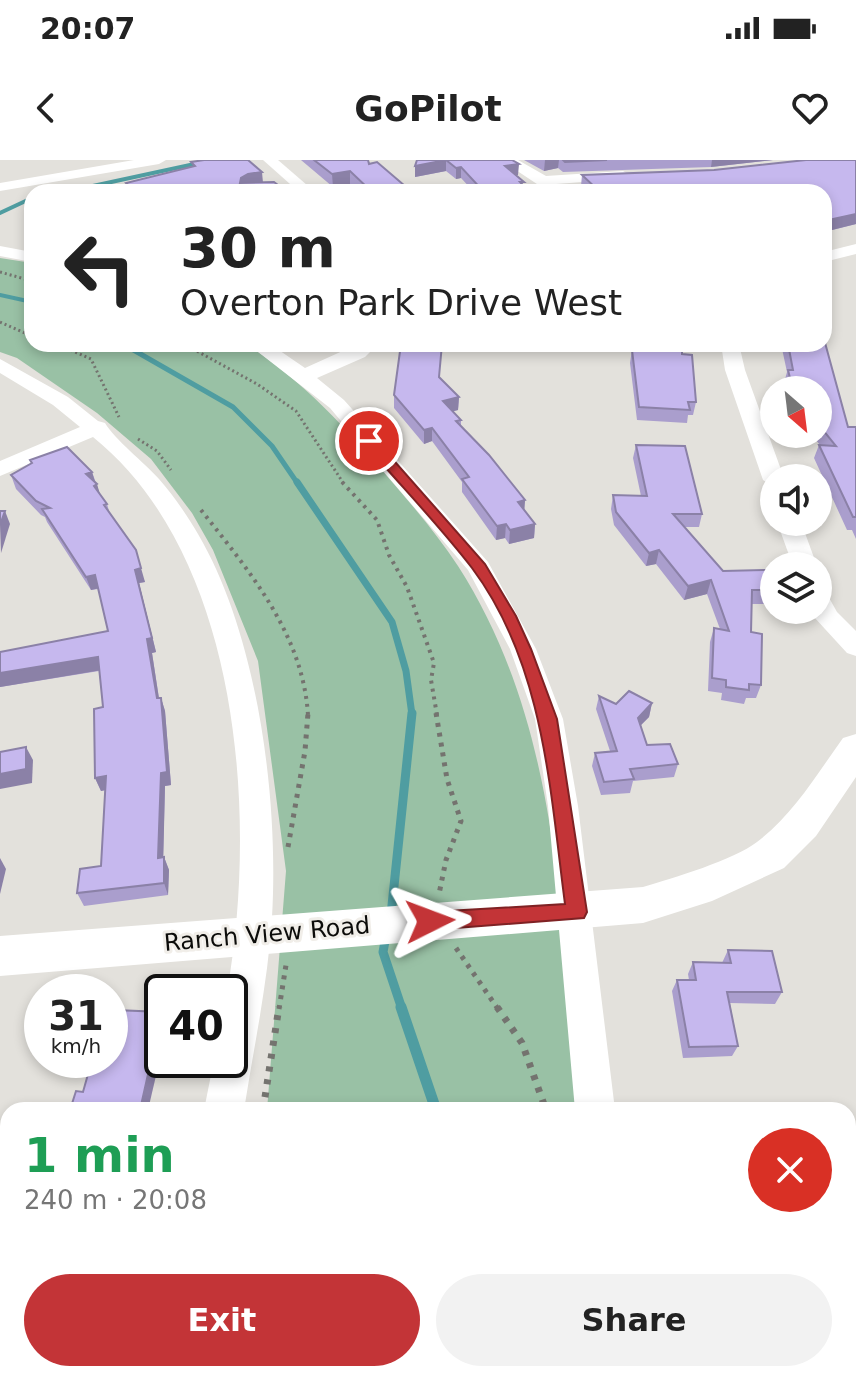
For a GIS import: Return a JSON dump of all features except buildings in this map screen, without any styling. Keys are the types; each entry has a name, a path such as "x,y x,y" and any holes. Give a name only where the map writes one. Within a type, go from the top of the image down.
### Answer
{"street":[{"path":"0,187 159,160"},
{"path":"270,160 293,184"},
{"path":"508,160 548,184"},
{"path":"544,180 639,175"},
{"path":"832,255 856,249"},
{"path":"0,251 24,256"},
{"path":"269,352 337,404 479,567 508,616 549,719 577,912 594,1102"},
{"path":"304,376 359,352"},
{"path":"732,352 768,464"},
{"path":"0,365 42,388 98,427 143,471 179,520 205,567 233,649 240,672 252,788 255,875 253,935 225,1102"},
{"path":"0,469 98,427"},
{"path":"832,622 856,647"},
{"name":"Ranch View Road","path":"0,956 325,929 435,913 577,912 643,905 697,888 770,856 802,825 856,748"}],"path":[{"path":"0,272 24,279"},
{"path":"0,322 24,332"},
{"path":"199,352 257,384 296,411 343,483 377,520 389,555 407,587 434,663 431,680 447,779 461,821 446,860 435,913 522,1043 543,1102"}],"green space":[{"path":"0,258 24,262 24,352 257,352 304,388 338,422 442,543 492,628 518,693 537,761 560,899 576,1102 268,1102 286,871 258,661 213,550 192,513 151,459 97,413 17,358 0,352"}],"waterway":[{"path":"102,184 213,160"},
{"path":"0,213 24,202"},
{"path":"0,295 24,300"},
{"path":"137,352 233,407 272,446 298,484"},
{"path":"297,482 392,622 406,671 412,714"},
{"path":"391,915 412,714"},
{"path":"386,936 383,952 402,1009"},
{"path":"401,1007 433,1102"}],"route":[{"path":"369,441 479,567 523,649 549,719 577,912 430,921"}]}
